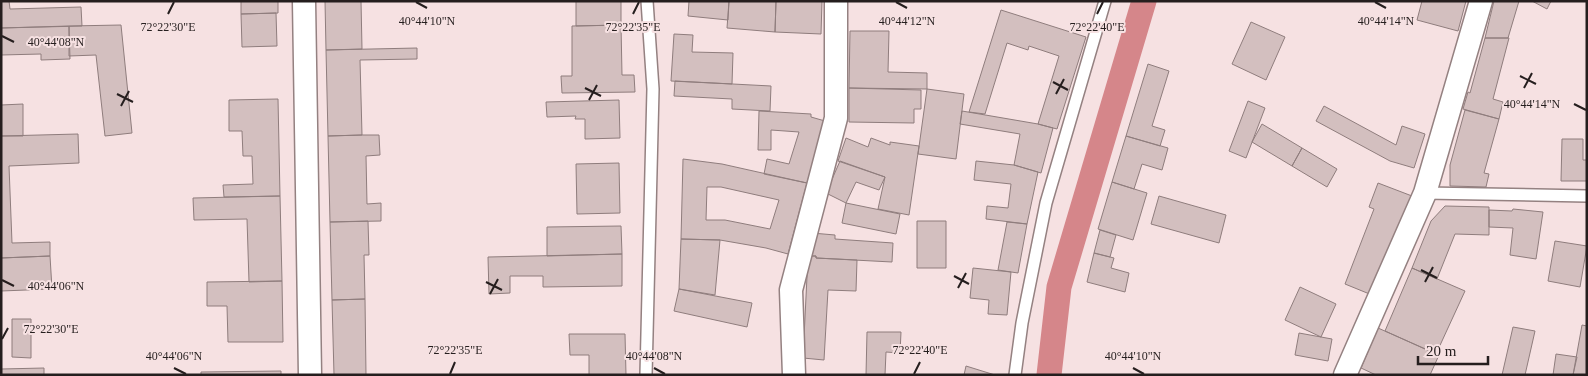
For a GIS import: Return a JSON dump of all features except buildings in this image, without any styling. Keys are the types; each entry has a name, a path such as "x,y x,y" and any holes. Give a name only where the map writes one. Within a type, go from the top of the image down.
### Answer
{"street":[{"path":"304,1 310,375"},
{"path":"794,375 791,290 836,118 836,1"},
{"path":"1345,375 1425,192 1481,1"}],"lane":[{"path":"646,375 653,89 647,1"},
{"path":"1015,375 1022,323 1046,203 1106,1"},
{"path":"1425,192 1587,196"}],"waterway":[{"path":"1049,375 1059,287 1144,1"}]}
